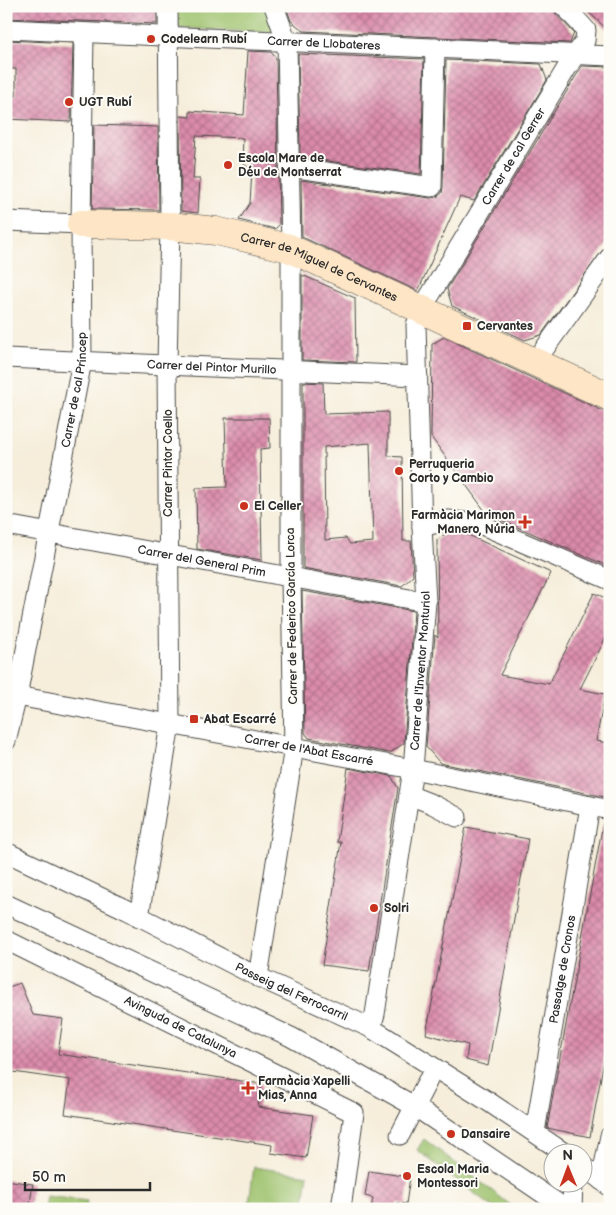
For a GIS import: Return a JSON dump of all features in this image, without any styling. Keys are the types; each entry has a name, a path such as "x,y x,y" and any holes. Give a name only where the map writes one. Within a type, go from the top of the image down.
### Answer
{"street":[{"name":"Carrer Pintor Coello","path":"139,917 170,724 167,365 170,226 168,6"},
{"name":"Carrer de Federico García Lorca","path":"258,976 294,747 291,577 291,249 287,42 274,6"},
{"name":"Carrer de cal Gerrer","path":"422,310 585,41 586,30 564,6"},
{"name":"Carrer de Llobateres","path":"6,29 84,34 610,56"},
{"name":"Carrer de cal Príncep","path":"6,741 12,695 82,361 81,224 84,34"},
{"path":"290,167 432,187 435,48"},
{"name":"Carrer de Miguel de Cervantes","path":"6,221 170,226 216,231 291,249 610,397"},
{"path":"535,362 610,257"},
{"name":"Carrer de l'Inventor Monturiol","path":"371,1028 375,1014 413,770 426,602 416,325 422,310"},
{"name":"Carrer del Pintor Murillo","path":"6,358 418,376"},
{"path":"422,527 448,520 480,524 610,580"},
{"name":"Carrer del General Prim","path":"6,526 426,602"},
{"name":"Carrer de l'Abat Escarré","path":"12,695 294,747 610,810"},
{"path":"409,795 432,804 456,817"},
{"name":"Passatge de Cronos","path":"535,1132 590,806"},
{"name":"Passeig del Ferrocarril","path":"8,856 371,1028 478,1094 549,1142"},
{"path":"6,904 290,1037 414,1106 566,1209"},
{"name":"Avinguda de Catalunya","path":"6,940 354,1113 341,1209"},
{"path":"400,1135 428,1080"},
{"path":"605,1183 610,1136"},
{"path":"594,1175 605,1183"},
{"path":"572,1209 573,1192"}],"green space":[{"path":"174,6 266,6 276,33 174,28"},
{"path":"424,1139 516,1209 495,1209 417,1150"},
{"path":"254,1167 308,1175 303,1209 248,1209"},
{"path":"46,1196 87,1201 86,1209 44,1209"}],"building":[{"path":"6,6 157,6 157,24 6,18"},
{"path":"286,6 553,6 556,14 574,33 570,43 304,31 291,21"},
{"path":"579,6 610,6 610,32 584,8 583,10"},
{"path":"6,40 73,43 71,122 6,119 6,95 16,96 16,69 6,69"},
{"path":"248,51 271,52 276,58 279,225 275,229 239,220 250,203 252,171 242,162 243,138 196,136 193,179 200,179 198,213 181,211 180,116 190,117 190,111 244,115"},
{"path":"298,54 424,59 421,174 300,157"},
{"path":"446,60 541,64 547,80 474,201 460,197 418,291 302,237 301,180 430,198 437,197 442,193"},
{"path":"582,66 610,67 610,240 541,335 525,340 452,306 447,289"},
{"path":"94,125 158,127 159,210 92,209"},
{"path":"302,275 355,298 356,362 302,360"},
{"path":"444,337 603,411 610,412 610,567 501,520 485,511 431,437 432,344"},
{"path":"303,382 323,383 324,414 388,412 388,456 402,457 403,541 411,541 413,576 402,586 303,568","holes":["370,443 373,542 350,544 346,538 325,540 324,447"]},
{"path":"225,418 269,418 270,448 260,449 262,560 197,549 196,488 227,487"},
{"path":"449,531 466,534 551,573 500,675 549,684 594,593 610,600 610,629 580,689 605,694 596,741 610,743 610,798 440,763 426,747 435,635 438,638 437,540"},
{"path":"302,591 414,611 404,743 390,753 309,738 305,733"},
{"path":"348,768 391,776 398,788 369,971 322,965 341,842 337,842"},
{"path":"603,823 610,823 610,1027 590,1137 547,1128"},
{"path":"466,827 528,839 488,1066 466,1060 468,1045 426,1034"},
{"path":"20,983 33,1015 63,1019 58,1054 262,1084 258,1107 313,1115 306,1158 271,1153 272,1145 65,1114 70,1080 6,1071 6,988"},
{"path":"369,1171 410,1177 406,1204 397,1203 396,1209 371,1209 373,1198 365,1196"},
{"path":"6,1180 33,1184 29,1209 6,1209"}],"place":[{"name":"Codelearn Rubí","path":"151,39"},
{"name":"UGT Rubí","path":"69,102"},
{"name":"Escola Mare de Déu de Montserrat","path":"228,165"},
{"name":"Cervantes","path":"467,326"},
{"name":"Perruqueria Corto y Cambio","path":"399,471"},
{"name":"El Celler","path":"244,506"},
{"name":"Farmàcia Marimon Manero, Núria","path":"525,522"},
{"name":"Abat Escarré","path":"194,719"},
{"name":"Solri","path":"374,908"},
{"name":"Farmàcia Xapelli Mias, Anna","path":"248,1088"},
{"name":"Dansaire","path":"451,1134"},
{"name":"Escola Maria Montessori","path":"407,1176"}]}
